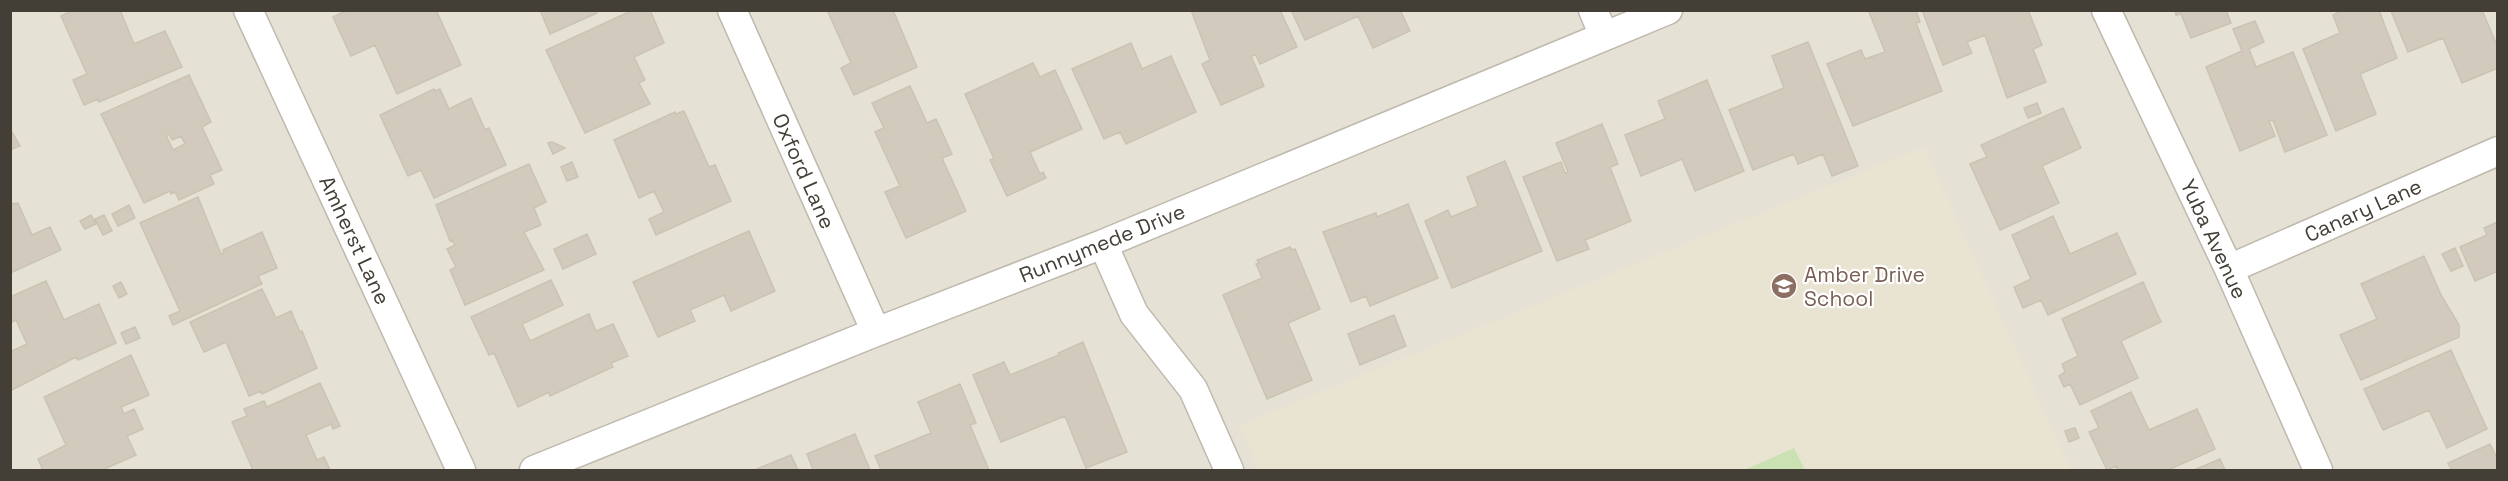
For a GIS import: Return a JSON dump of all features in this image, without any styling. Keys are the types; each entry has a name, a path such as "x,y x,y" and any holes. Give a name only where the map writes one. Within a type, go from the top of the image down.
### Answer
{"street":[{"name":"Amherst Lane","path":"248,10 461,471"},
{"name":"Oxford Lane","path":"732,10 876,332"},
{"path":"1593,10 1604,36"},
{"name":"Runnymede Drive","path":"534,471 876,332 1102,244 1668,10"},
{"name":"Yuba Avenue","path":"2106,10 2229,268 2318,471"},
{"name":"Canary Lane","path":"2229,268 2498,151"},
{"path":"1102,244 1134,314 1193,389 1229,471"}],"shaded area":[{"path":"11,11 2497,11 2497,470 11,470"},
{"name":"Amber Drive School","path":"1924,147 2071,470 1259,470 1239,425"}],"green space":[{"path":"1794,448 1805,470 1744,470"}],"building":[{"path":"73,10 120,10 134,44 165,31 182,67 99,102 98,99 84,105 73,80 87,74 61,16"},
{"path":"347,10 436,10 461,65 397,94 375,45 351,56 333,17"},
{"path":"540,10 596,10 597,13 550,34"},
{"path":"633,10 650,10 664,43 634,57 645,80 639,83 650,104 585,133 546,50"},
{"path":"827,10 893,10 917,67 854,95 841,68 851,63"},
{"path":"1191,10 1280,10 1297,47 1260,64 1256,55 1251,56 1264,86 1221,105 1202,64 1210,60"},
{"path":"1291,10 1400,10 1410,31 1373,48 1358,16 1305,40"},
{"path":"1916,10 1920,22 1916,23 1942,91 1853,126 1827,64 1861,50 1865,59 1885,52 1869,12"},
{"path":"1922,10 2028,10 2042,45 2033,49 2046,82 2007,98 1985,35 1967,42 1972,53 1943,65"},
{"path":"2175,10 2226,10 2231,23 2191,38 2181,14 2176,15"},
{"path":"2343,10 2379,10 2397,58 2360,74 2376,114 2336,131 2303,49 2340,33 2333,15"},
{"path":"2482,10 2498,48 2498,68 2462,83 2443,38 2408,52 2391,11"},
{"path":"2255,21 2264,42 2249,49 2256,67 2293,52 2327,135 2285,152 2273,120 2269,121 2275,136 2240,151 2206,67 2242,51 2233,29"},
{"path":"1808,42 1858,166 1832,176 1823,154 1798,164 1794,154 1753,170 1729,110 1784,88 1772,56"},
{"path":"1131,43 1142,69 1171,56 1196,112 1126,144 1120,132 1104,139 1072,69"},
{"path":"1033,63 1040,77 1055,70 1082,129 1030,152 1040,174 1043,172 1046,178 1007,196 990,160 994,159 965,94"},
{"path":"189,75 211,122 202,127 222,170 210,175 214,184 179,200 175,192 171,194 170,191 144,203 101,114","holes":["169,134 172,140 181,136 185,144 173,150 166,135"]},
{"path":"1707,80 1744,171 1695,191 1682,159 1641,176 1625,135 1665,119 1658,101"},
{"path":"910,86 927,123 936,119 952,154 942,158 966,211 906,238 885,192 900,186 875,132 884,128 872,103"},
{"path":"434,89 435,91 440,89 449,109 471,98 485,130 489,128 506,165 434,198 421,170 408,176 380,115"},
{"path":"2037,103 2041,113 2028,118 2024,108"},
{"path":"2063,108 2081,148 2042,166 2059,203 2000,230 1970,164 1987,157 1981,145"},
{"path":"684,111 709,167 715,165 731,201 656,235 649,219 664,212 654,191 639,198 614,140 675,112 676,114"},
{"path":"1602,124 1618,164 1610,167 1631,221 1585,240 1589,249 1557,261 1523,177 1561,162 1565,173 1568,172 1556,143"},
{"path":"10,129 20,146 10,150"},
{"path":"552,142 565,148 553,154 548,143"},
{"path":"1505,161 1542,251 1452,288 1425,221 1448,210 1451,217 1478,206 1467,177"},
{"path":"572,162 578,177 567,181 561,167"},
{"path":"529,164 546,202 534,208 541,225 524,232 544,270 465,305 450,270 456,267 447,249 455,245 452,240 450,241 436,205"},
{"path":"198,197 221,254 224,253 223,250 262,232 277,268 258,276 262,284 173,325 169,316 180,311 140,223"},
{"path":"18,203 32,235 50,227 61,250 10,273 10,204"},
{"path":"1408,204 1438,278 1370,306 1366,296 1351,302 1323,232 1376,213 1377,217"},
{"path":"129,205 135,218 118,226 112,214"},
{"path":"91,215 96,224 85,229 80,221"},
{"path":"104,215 112,231 103,235 95,219"},
{"path":"2053,216 2070,254 2117,233 2136,274 2048,315 2041,300 2023,308 2014,287 2031,279 2012,235"},
{"path":"2498,222 2498,271 2475,281 2460,247 2487,235 2484,228"},
{"path":"749,231 775,291 731,311 724,295 690,310 695,321 658,337 633,282"},
{"path":"587,234 596,254 563,269 554,249"},
{"path":"1290,247 1292,250 1295,249 1320,309 1288,323 1312,380 1267,399 1223,295 1262,278 1256,264 1259,263 1257,260"},
{"path":"2455,248 2463,266 2451,271 2442,254"},
{"path":"2424,256 2441,295 2459,325 2459,337 2361,380 2340,335 2377,319 2361,284"},
{"path":"551,280 563,305 522,324 530,341 589,314 596,331 613,324 628,356 611,363 613,367 550,396 549,392 518,407 494,353 489,355 471,317"},
{"path":"46,281 64,320 99,304 116,343 78,360 76,357 10,391 10,352 27,344 16,320 10,323 10,297"},
{"path":"121,282 127,294 119,298 113,286"},
{"path":"2143,282 2161,322 2121,341 2138,378 2080,405 2070,384 2064,387 2059,376 2065,372 2062,364 2078,356 2062,319"},
{"path":"262,289 276,318 291,311 317,368 262,394 261,391 249,396 226,342 204,352 190,322"},
{"path":"1394,315 1406,346 1360,365 1348,334"},
{"path":"135,327 140,338 126,344 121,333"},
{"path":"1083,342 1127,452 1086,468 1065,416 1001,442 973,375 1004,362 1010,375 1059,355 1058,353"},
{"path":"2451,350 2487,429 2447,448 2429,410 2383,430 2364,389"},
{"path":"131,355 149,395 121,407 124,414 134,409 143,429 127,436 136,455 102,470 43,470 38,459 66,445 44,397"},
{"path":"320,383 340,426 333,429 331,424 306,435 317,460 324,457 330,470 253,470 232,422 247,416 244,409 264,401 267,407"},
{"path":"960,384 976,423 970,425 989,470 881,470 875,456 931,433 918,402"},
{"path":"2131,392 2149,430 2197,409 2215,449 2168,470 2118,470 2116,466 2107,470 2089,432 2099,428 2091,411"},
{"path":"2075,428 2079,438 2069,442 2065,431"},
{"path":"855,434 870,470 813,470 807,454"},
{"path":"2490,444 2498,460 2498,470 2452,470 2448,463"},
{"path":"791,455 798,470 754,470"},
{"path":"2220,459 2225,470 2194,470"}],"place":[{"name":"Amber Drive School","path":"1784,286"}]}
